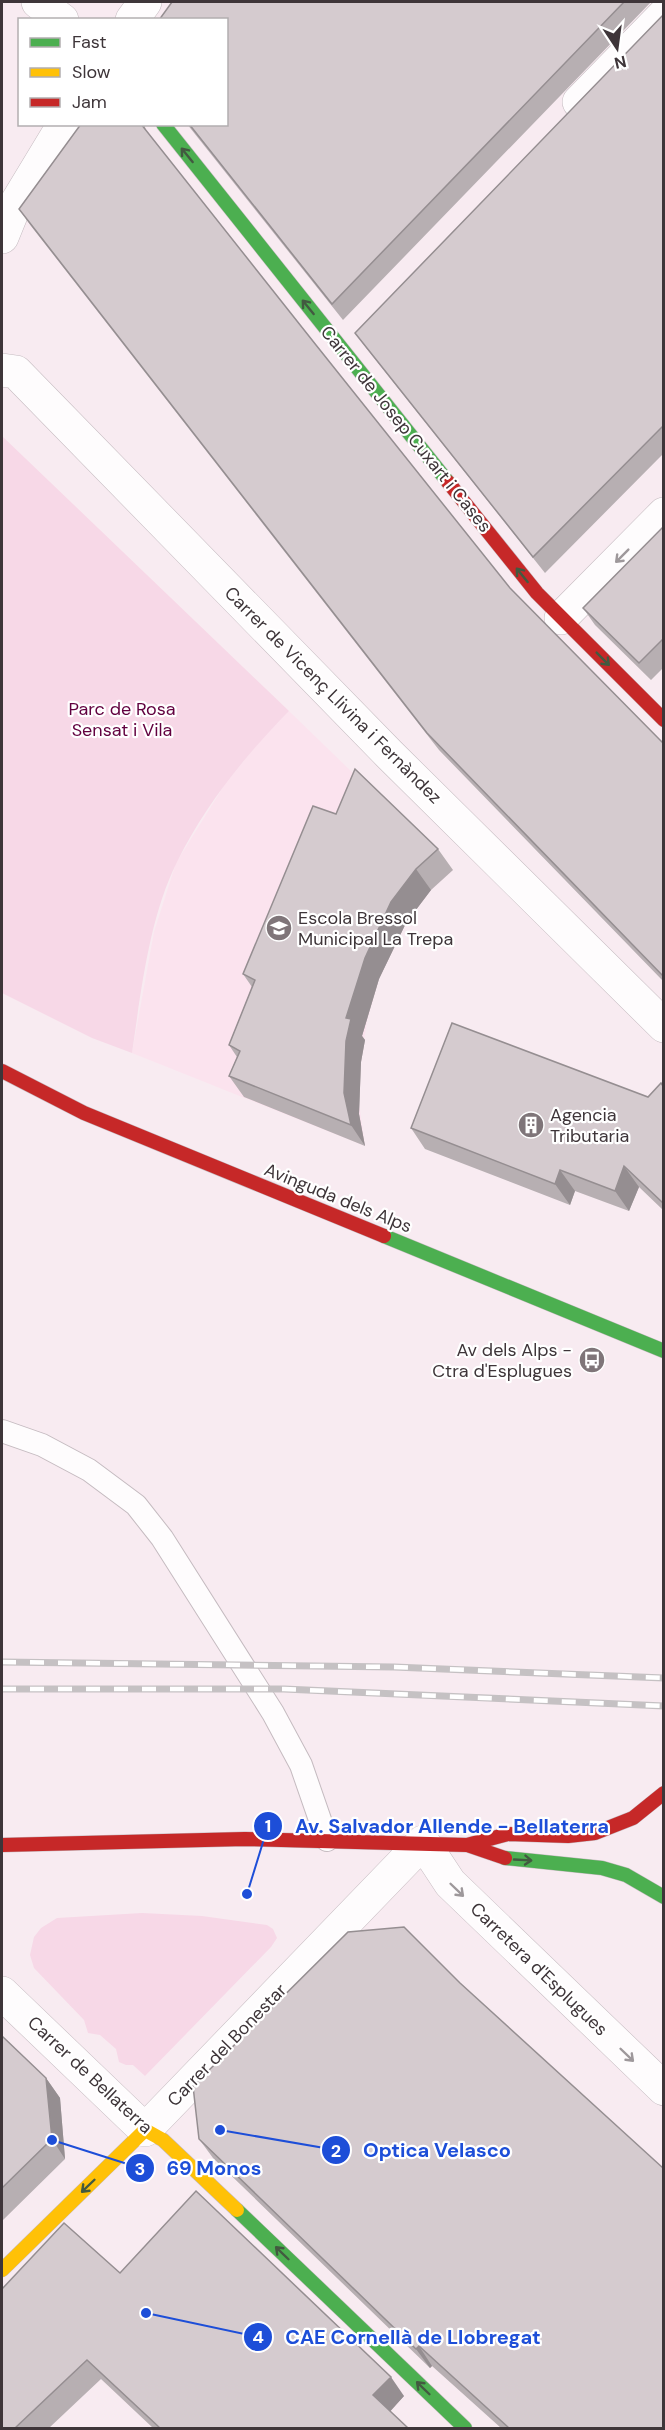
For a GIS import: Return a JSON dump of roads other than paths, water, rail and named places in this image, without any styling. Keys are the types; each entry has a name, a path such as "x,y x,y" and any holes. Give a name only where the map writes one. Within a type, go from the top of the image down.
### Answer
{"street":[{"path":"38,2 59,18"},
{"path":"133,18 145,2"},
{"path":"556,126 663,15"},
{"path":"2,237 15,205 63,126"},
{"name":"Carrer de Josep Cuxart i Cases","path":"165,126 537,593 663,720"},
{"path":"341,349 366,323"},
{"name":"Carrer de Vicenç Llivina i Fernàndez","path":"2,370 16,372 389,754 663,1026"},
{"path":"561,618 663,514"},
{"name":"Avinguda dels Alps","path":"2,1071 84,1113 663,1351"},
{"path":"467,1845 507,1834 572,1837 605,1830 629,1821 650,1807 663,1793"},
{"path":"2,1845 327,1840 467,1845 507,1859 602,1868 626,1875 663,1897"},
{"name":"Carretera d'Esplugues","path":"423,1842 450,1883 663,2089"},
{"name":"Carrer del Bonestar","path":"2,2270 145,2130 423,1842"},
{"name":"Carrer de Bellaterra","path":"2,1993 145,2130 163,2140 465,2428"}],"lane":[{"path":"2,1431 42,1445 89,1470 136,1505 162,1538 273,1713 301,1765 327,1840"}],"railway":[{"path":"2,1662 394,1667 664,1678"},
{"path":"2,1689 284,1689 664,1706"}],"place":[{"name":"Escola Bressol Municipal La Trepa","path":"279,928"},
{"name":"Agencia Tributaria","path":"531,1125"},
{"name":"Av dels Alps - Ctra d'Esplugues","path":"592,1360"},
{"name":"Av. Salvador Allende - Bellaterra","path":"247,1894"},
{"name":"Optica Velasco","path":"220,2130"},
{"name":"69 Monos","path":"52,2140"},
{"name":"CAE Cornellà de Llobregat","path":"146,2313"}],"park label":[{"name":"Parc de Rosa Sensat i Vila","path":"122,719"}]}
